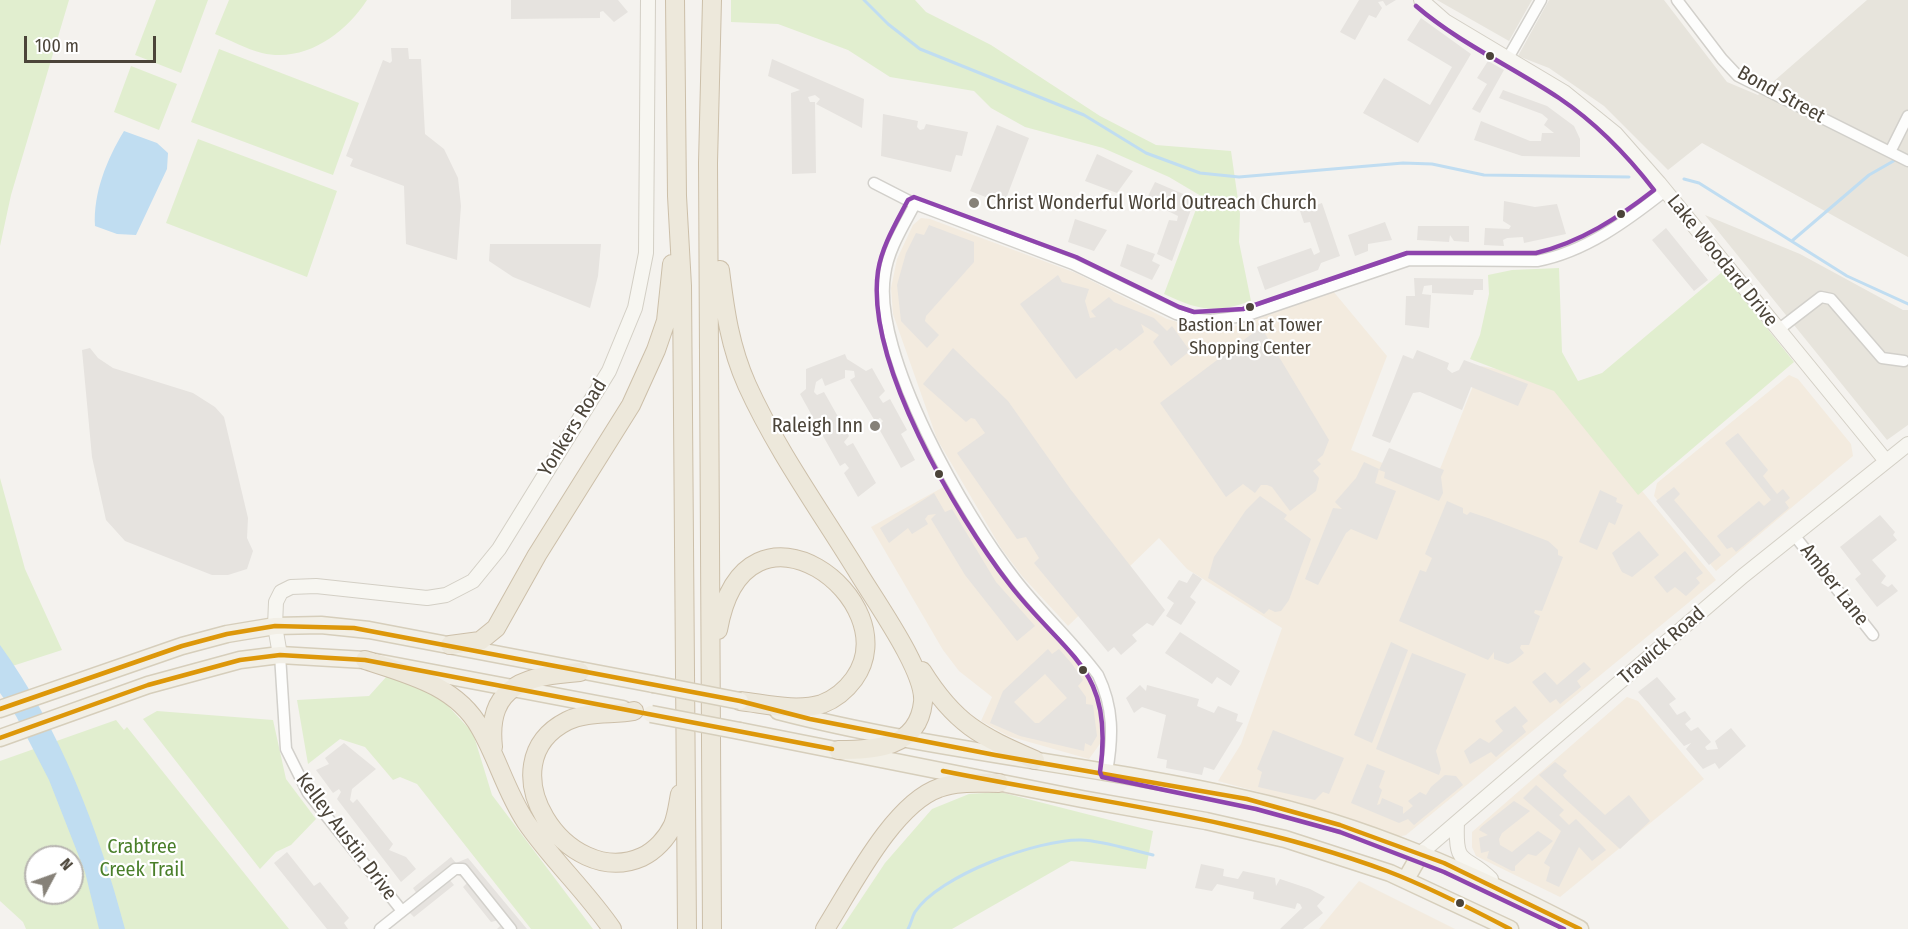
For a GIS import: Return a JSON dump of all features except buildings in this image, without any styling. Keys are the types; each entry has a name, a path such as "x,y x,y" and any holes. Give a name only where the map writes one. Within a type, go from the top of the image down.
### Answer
{"highway":[{"path":"675,0 677,196 682,286 687,929"},
{"path":"712,0 709,209 712,929"},
{"path":"450,645 480,641 496,628 531,565 631,405 656,350 666,321 677,196"},
{"path":"709,209 717,246 726,324 747,385 790,462 889,623 938,696 959,719 989,740 1035,760"},
{"path":"711,670 725,599 736,581 747,570 773,558 793,558 812,564 835,582 854,607 865,631 866,652 861,669 850,685 832,699 815,705 783,706 740,701"},
{"path":"838,750 876,750 904,737 918,719 922,694 918,676 889,623"},
{"path":"365,660 430,682 456,700 480,727 504,785 530,828 612,929"},
{"path":"495,762 492,721 501,700 512,688 532,677 580,672"},
{"path":"643,713 574,718 556,728 542,744 532,772 533,793 541,811 554,830 583,855 600,862 619,864 647,855 661,842 672,825 687,765"},
{"path":"825,929 896,820 917,800 942,787 999,783"}],"main road":[{"path":"0,709 216,637 275,626 354,628 740,701 810,719 995,755 1107,772 1278,807 1347,827 1421,854 1498,887 1580,929"},
{"path":"0,738 148,685 240,660 280,655 365,660 1251,831 1348,858 1406,879 1510,929"},
{"path":"1406,879 1421,854"}],"street":[{"name":"Yonkers Road","path":"280,655 275,626 278,596 295,586 427,598 446,595 473,581 499,549 609,370 635,308 646,254 648,0"},
{"name":"Lake Woodard Drive","path":"1421,0 1445,21 1564,92 1599,119 1632,150 1886,461"},
{"path":"1508,58 1541,0"},
{"name":"Bond Street","path":"1677,0 1722,59 1738,76 1908,161"},
{"path":"1890,152 1908,116"},
{"path":"874,183 915,204 1074,264 1176,314 1211,320 1245,316 1409,260 1537,261 1550,259 1573,252 1665,191"},
{"path":"915,204 891,252 884,278 884,304 891,339 922,426 1001,560 1098,675 1105,691 1113,727 1107,772"},
{"path":"1778,330 1821,297 1826,297 1882,358 1904,361"},
{"name":"Trawick Road","path":"1421,854 1743,576 1908,444"},
{"name":"Amber Lane","path":"1794,535 1873,635"},
{"name":"Kelley Austin Drive","path":"280,655 286,749 297,773 308,793 402,911"},
{"path":"1457,823 1456,848 1460,856 1498,887"},
{"path":"380,929 454,869 463,869 511,929"}],"shaded area":[{"path":"511,0 618,0 628,12 614,22 603,11 600,12 600,18 511,19"},
{"path":"1359,0 1396,0 1386,6 1383,1 1378,2 1382,8 1376,18 1369,15 1355,40 1340,32"},
{"path":"1437,0 1532,0 1509,41"},
{"path":"1549,0 1664,0 1727,82 1758,95 1867,0 1908,0 1908,257 1702,143 1668,170 1604,106 1549,68 1518,56"},
{"path":"1421,18 1471,54 1418,143 1363,113 1384,78 1430,105 1452,67 1407,40"},
{"path":"391,48 408,48 409,59 421,59 425,134 444,149 458,178 461,206 457,260 406,244 404,186 350,166 353,159 346,156 383,60 390,63 392,61"},
{"path":"772,59 864,99 862,128 816,104 820,99 815,95 808,97 810,102 815,102 816,173 792,174 791,93 800,90 768,76"},
{"path":"1488,61 1504,70 1480,113 1472,109 1487,84 1477,78"},
{"path":"1503,90 1547,106 1574,126 1580,139 1580,157 1522,156 1474,140 1481,121 1530,141 1541,141 1542,133 1554,133 1544,125 1548,119 1542,114 1499,98"},
{"path":"883,114 918,121 917,127 920,130 924,129 926,124 968,132 962,156 956,155 951,172 881,156"},
{"path":"997,125 1029,138 1004,204 970,191"},
{"path":"1097,154 1133,171 1117,193 1085,181"},
{"path":"1155,182 1195,199 1172,261 1157,254 1169,220 1177,221 1178,216 1146,200"},
{"path":"1504,201 1535,207 1557,204 1566,234 1524,243 1523,237 1507,238 1503,240 1504,246 1484,245 1485,228 1509,229 1511,226 1503,221"},
{"path":"1322,203 1340,256 1321,263 1318,270 1265,290 1257,267 1311,248 1314,255 1320,252 1310,222 1304,223 1300,211"},
{"path":"1705,215 1800,254 1903,310 1908,310 1908,425 1887,440"},
{"path":"921,218 930,219 1076,273 1167,319 1199,328 1238,326 1333,291 1387,356 1351,450 1434,484 1481,366 1549,379 1716,580 1406,835 1397,837 1325,810 1218,781 1241,744 1282,628 1187,569 1159,538 1068,626 1022,576 1001,548 937,439 893,314 891,288 897,259 913,225"},
{"path":"1075,219 1107,230 1094,251 1068,242"},
{"path":"1385,222 1392,240 1368,244 1368,251 1355,256 1348,235"},
{"path":"929,225 974,242 974,262 926,316 925,321 939,335 927,348 901,321 897,285 906,253 916,233 924,235"},
{"path":"1418,226 1469,226 1469,242 1454,241 1450,235 1449,242 1417,240"},
{"path":"1666,228 1708,280 1694,291 1652,240"},
{"path":"490,244 601,244 598,276 590,308 513,277 489,261"},
{"path":"1127,244 1155,254 1152,261 1160,265 1152,280 1120,266"},
{"path":"1058,275 1062,282 1089,289 1085,301 1090,318 1096,317 1091,311 1109,297 1114,302 1154,318 1167,331 1172,326 1190,351 1171,366 1153,342 1159,335 1141,324 1144,332 1120,351 1116,348 1076,379 1020,304"},
{"path":"1414,278 1483,279 1483,290 1474,290 1473,295 1432,293 1432,285 1424,286 1422,294 1431,295 1429,328 1405,325 1406,296 1415,296"},
{"path":"1261,327 1329,440 1323,455 1317,460 1321,464 1313,471 1319,478 1316,491 1290,511 1272,487 1267,485 1261,485 1255,493 1243,484 1226,497 1160,403"},
{"path":"90,348 98,358 113,368 193,393 215,407 224,417 248,518 247,538 253,551 247,569 228,575 212,575 125,541 106,520 92,457 82,350"},
{"path":"953,348 1008,401 1071,490 1165,610 1153,626 1147,623 1132,635 1137,641 1121,655 1114,647 1108,652 1034,563 1039,558 1026,537 1017,539 957,453 985,433 975,419 971,418 966,422 923,384"},
{"path":"1417,350 1449,363 1447,369 1452,373 1459,370 1464,360 1528,384 1518,406 1471,387 1462,410 1420,392 1413,393 1390,443 1372,436 1403,355 1413,359"},
{"path":"845,354 847,359 866,371 872,368 885,391 879,397 883,403 890,399 907,430 901,434 915,460 901,468 878,427 883,421 880,418 875,421 850,380 855,377 854,371 845,370 845,378 825,386 822,378 816,382 814,392 817,395 824,392 849,436 844,442 847,446 853,443 876,483 858,497 844,473 849,468 845,463 840,466 819,429 824,425 823,422 820,418 815,421 800,394 806,389 806,369"},
{"path":"1789,375 1798,379 1851,444 1853,456 1716,571 1654,496 1657,483"},
{"path":"1738,433 1768,470 1763,476 1777,494 1783,489 1790,498 1785,502 1789,508 1736,552 1732,547 1727,549 1717,536 1759,501 1764,506 1771,500 1725,443"},
{"path":"1389,448 1444,470 1441,477 1443,493 1439,501 1384,478 1385,472 1379,470"},
{"path":"1364,462 1379,469 1375,483 1396,491 1377,540 1351,529 1346,533 1318,585 1305,579 1333,508 1342,509 1335,502 1356,478"},
{"path":"947,485 1003,577 1092,681 1102,714 1103,728 1102,741 1089,759 1008,736 981,721 992,697 959,671 943,650 871,527"},
{"path":"1674,487 1680,494 1674,500 1721,555 1709,565 1656,501"},
{"path":"1600,490 1617,498 1616,502 1623,505 1615,525 1609,522 1597,550 1579,542"},
{"path":"934,493 945,512 952,509 996,582 1035,626 1017,641 965,575 931,519 936,514 928,515 925,519 928,524 912,534 908,528 889,543 880,528"},
{"path":"1260,496 1287,515 1284,519 1311,539 1289,600 1281,611 1275,612 1269,609 1264,614 1208,578 1214,557 1246,510"},
{"path":"1447,501 1463,508 1463,513 1467,515 1470,512 1548,541 1558,550 1558,555 1563,557 1542,611 1535,610 1534,613 1540,616 1529,645 1521,645 1520,648 1524,653 1508,664 1494,659 1494,652 1488,660 1399,621 1420,570 1426,572 1432,558 1425,554"},
{"path":"1880,515 1895,532 1893,535 1897,540 1872,560 1886,576 1881,583 1888,587 1892,584 1898,591 1877,607 1855,579 1861,574 1840,547"},
{"path":"1639,531 1659,555 1632,577 1622,572 1612,553"},
{"path":"1685,551 1703,573 1696,578 1700,583 1686,596 1675,587 1667,593 1654,577"},
{"path":"1193,573 1202,579 1190,597 1196,602 1181,625 1166,616 1174,603 1167,598 1179,580 1187,583"},
{"path":"1180,632 1240,671 1231,686 1217,677 1212,684 1165,653"},
{"path":"1391,642 1408,650 1372,743 1354,735"},
{"path":"1048,649 1052,654 1059,649 1083,680 1078,686 1086,697 1086,704 1093,705 1097,736 1091,746 1085,743 1084,751 1020,736 990,723 1003,691","holes":["1045,674 1067,698 1039,723 1035,723 1014,702"]},
{"path":"1412,653 1466,674 1436,751 1441,769 1439,775 1376,749"},
{"path":"1584,662 1591,669 1577,681 1581,687 1560,704 1556,699 1550,703 1532,682 1545,672 1557,685"},
{"path":"1657,677 1676,699 1669,704 1677,715 1685,711 1691,719 1685,724 1691,731 1698,727 1711,742 1705,747 1707,750 1718,749 1715,741 1731,728 1746,746 1719,769 1715,763 1703,769 1686,749 1691,743 1684,746 1638,692"},
{"path":"1140,685 1146,691 1147,685 1199,699 1197,706 1214,713 1218,706 1238,714 1236,721 1243,723 1214,770 1204,767 1202,775 1166,768 1167,760 1157,758 1166,715 1142,707 1134,713 1126,698"},
{"path":"1627,697 1638,701 1704,779 1560,897 1476,856 1472,847 1472,832"},
{"path":"1515,706 1528,721 1522,726 1526,732 1496,757 1491,752 1470,764 1464,751 1480,738 1489,743 1503,731 1495,721"},
{"path":"1273,730 1344,758 1329,794 1323,792 1315,800 1258,787 1262,772 1257,769"},
{"path":"344,743 376,769 352,789 350,800 353,803 357,799 393,844 389,850 406,857 416,869 401,882 337,799 341,792 339,789 333,793 316,770 329,764 325,758"},
{"path":"1555,762 1567,771 1563,775 1565,778 1605,815 1629,795 1650,821 1620,849 1539,775"},
{"path":"1367,764 1385,771 1379,787 1382,790 1377,805 1380,804 1382,798 1403,807 1403,814 1413,806 1408,801 1420,792 1426,795 1431,787 1445,775 1456,776 1463,785 1414,825 1408,819 1399,823 1351,803"},
{"path":"1536,785 1564,810 1559,815 1569,825 1576,819 1606,850 1592,861 1579,847 1559,887 1546,881 1550,867 1544,863 1561,831 1523,798"},
{"path":"1514,801 1530,811 1502,833 1499,839 1500,845 1512,852 1538,831 1553,841 1536,856 1528,854 1515,866 1515,871 1512,871 1487,858 1489,851 1481,853 1479,838 1488,835 1479,830"},
{"path":"287,852 314,886 320,882 349,918 344,923 348,929 327,929 274,863"},
{"path":"451,857 456,863 468,858 527,929 497,929 501,925 499,920 491,922 463,887 468,882 458,875 449,879 454,885 414,917 409,912 417,894 413,888"},
{"path":"1201,864 1224,869 1223,876 1238,879 1243,871 1275,878 1276,886 1280,879 1310,889 1325,897 1317,906 1323,913 1303,929 1280,929 1302,908 1300,904 1297,903 1295,909 1253,899 1254,892 1217,884 1212,891 1195,888"},
{"path":"1359,881 1455,929 1319,929"}],"green space":[{"path":"0,0 69,0 11,195 0,246"},
{"path":"156,0 208,0 181,73 135,55"},
{"path":"229,0 367,0 347,24 322,43 308,50 278,55 244,47 215,34"},
{"path":"731,0 915,0 926,12 991,45 1100,116 1156,145 1231,151 1240,214 1239,242 1251,301 1216,309 1197,307 1164,294 1201,196 1169,177 1103,148 1025,127 991,108 974,91 890,77 848,50 778,24 731,22"},
{"path":"219,49 359,103 333,175 191,122"},
{"path":"131,66 177,84 159,130 114,112"},
{"path":"198,139 337,191 307,277 166,223"},
{"path":"1559,268 1562,352 1578,381 1602,373 1722,272 1794,362 1638,495 1554,391 1470,359 1480,335 1489,294 1488,275 1512,270"},
{"path":"0,478 25,569 62,650 0,670"},
{"path":"387,676 438,695 473,733 492,795 593,929 531,929 417,784 400,777 393,780 365,747 340,739 308,764 297,700 369,696"},
{"path":"157,711 273,720 286,779 316,819 291,845 276,852 260,869 143,719"},
{"name":"Crabtree Creek Trail","path":"116,720 124,730 127,727 289,929 26,929 23,922 0,901 0,761"},
{"path":"1000,792 1153,831 1146,869 1071,861 952,929 841,929 885,863 932,809 969,794"}],"water":[{"path":"124,131 157,143 168,153 167,169 136,235 117,234 95,226 96,201 102,177"},
{"path":"0,645 41,710 75,781 103,855 125,929 99,929 84,869 84,845 74,845 49,780 16,716 0,693"}],"waterway":[{"path":"864,0 888,24 920,49 1084,115 1146,153 1200,173 1239,177 1403,163 1432,164 1484,175 1629,177"},
{"path":"1793,240 1869,175 1897,159"},
{"path":"1684,179 1699,183 1847,276 1908,304"},
{"path":"908,929 915,912 927,898 945,885 991,862 1016,853 1063,841 1081,840 1153,855"}],"transit line":[{"path":"1416,6 1450,31 1541,86 1586,118 1633,164 1654,190 1627,210 1584,236 1536,253 1407,253 1243,309 1194,312 1179,307 1076,257 914,197 908,200 883,253 878,271 878,308 886,349 900,392 941,479 988,555 1010,585 1082,666 1093,686 1100,709 1103,737 1100,772 1102,777 1256,809 1340,832 1444,872 1564,929"},
{"path":"0,709 182,646 227,634 275,626 354,628 740,701 810,719 995,755 1247,799 1340,825 1444,863 1580,929"},
{"path":"0,738 148,685 240,660 280,655 365,660 832,749"},
{"path":"943,771 1167,812 1279,837 1403,877 1510,929"}],"place":[{"name":"Christ Wonderful World Outreach Church","path":"974,203"},
{"name":"Bastion Ln at Tower Shopping Center","path":"1250,307"},
{"name":"Raleigh Inn","path":"875,426"}]}
